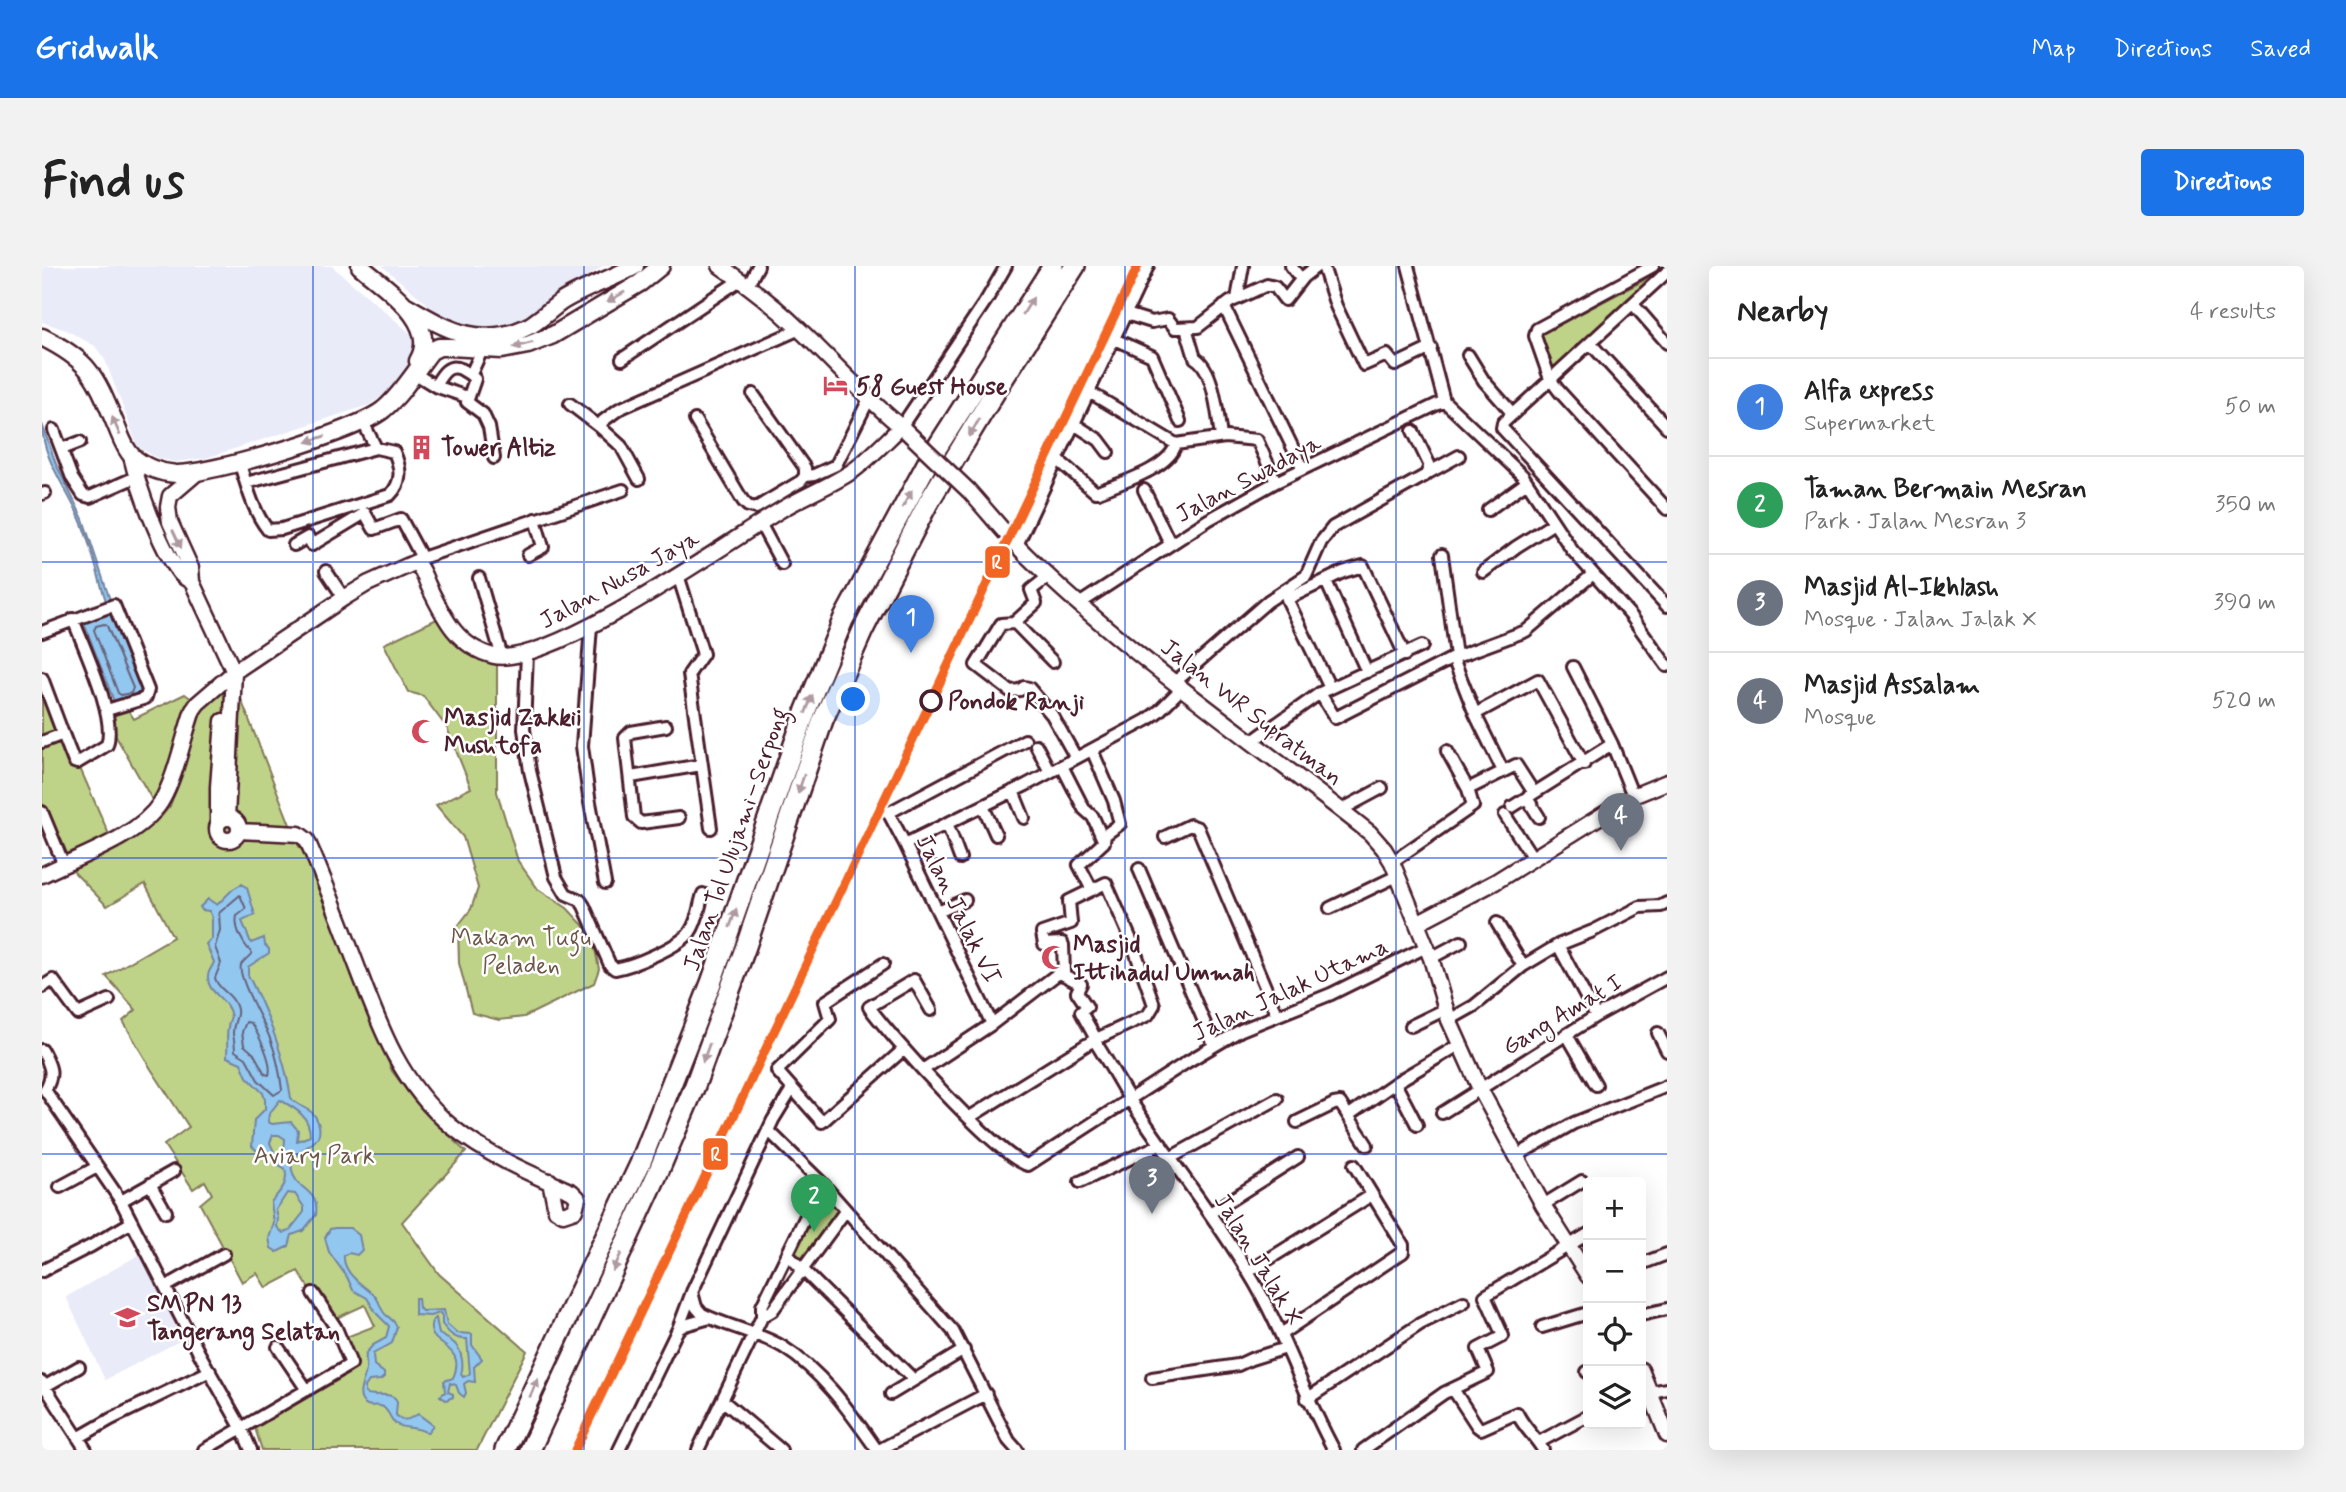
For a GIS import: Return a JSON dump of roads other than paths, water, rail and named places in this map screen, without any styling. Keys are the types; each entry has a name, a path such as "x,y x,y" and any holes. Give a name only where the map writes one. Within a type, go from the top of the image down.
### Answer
{"highway":[{"name":"Jalan Tol Ulujami–Serpong","path":"505,1450 640,1164 711,983 806,710 843,620 929,460 1053,266"},
{"name":"Jalan Tol Ulujami–Serpong","path":"530,1450 694,1088 823,720 863,630 928,503 1075,266"}],"main road":[{"path":"360,266 405,304 446,328 464,335 489,338 512,333 533,324 563,301 635,266"},
{"path":"42,337 80,359 90,371 101,388 131,456 148,467 163,472 198,472 305,443 363,422 385,409 431,351 439,347 502,350 528,345 553,335 640,283 661,266"},
{"path":"563,301 572,309 575,321"},
{"path":"405,304 419,326 423,344 423,352 412,370 415,371"}],"street":[{"name":"Jalan WR Supratman","path":"720,266 800,330 869,399 970,491 1017,545 1079,604 1178,686 1370,833 1384,849 1429,953 1445,1013 1459,1045 1543,1205 1583,1268"},
{"path":"622,359 744,283 758,266"},
{"path":"903,429 1006,266"},
{"path":"1017,545 1148,266"},
{"path":"1237,299 1243,266"},
{"path":"1291,266 1301,279"},
{"path":"1126,314 1152,322 1168,319 1173,327 1200,326 1224,306 1267,285 1275,287 1285,300 1301,279 1317,266"},
{"path":"1323,266 1336,306 1364,365 1388,355 1395,365 1431,348"},
{"path":"1408,266 1444,401 1527,482 1572,551 1631,616 1667,666"},
{"path":"1653,266 1537,330 1535,336 1550,379 1559,391 1667,509"},
{"path":"1667,272 1503,423 1504,432 1667,606"},
{"path":"1633,304 1667,343"},
{"path":"1224,306 1303,469"},
{"path":"1185,328 1195,358 1200,361 1213,393 1221,437"},
{"path":"600,426 619,409 800,330"},
{"path":"1114,340 1152,356 1180,421"},
{"path":"1590,343 1667,426"},
{"path":"471,374 482,350"},
{"path":"1468,355 1484,381 1513,414"},
{"path":"437,382 444,371 456,367 475,379 467,402 483,414 489,427 494,458"},
{"path":"415,371 467,397"},
{"path":"1089,392 1176,444 1221,437 1257,440 1276,482"},
{"path":"695,421 748,506 756,508 801,481 805,468 753,394"},
{"path":"805,475 814,475 836,466 869,399"},
{"name":"Jalan Swadaya","path":"1079,604 1170,543 1276,482 1444,401"},
{"path":"570,404 621,446 639,479"},
{"path":"363,422 376,448"},
{"path":"1074,424 1099,440 1108,452"},
{"name":"Jalan Nusa Jaya","path":"419,560 451,629 470,646 502,657 527,653 570,638 678,575 760,523 854,470 903,429"},
{"path":"54,430 72,478 83,495 136,477"},
{"path":"1413,431 1429,464 1428,473"},
{"path":"62,449 80,442"},
{"path":"1057,459 1098,492 1145,473 1173,454 1176,444"},
{"path":"239,461 246,483 262,523 268,530 282,529 390,495 400,480 394,452 376,448 246,483"},
{"path":"131,456 145,501 180,575 192,582"},
{"path":"905,844 1147,720 1159,711 1178,686 1268,601 1306,576 1325,534 1333,527 1459,456"},
{"path":"198,472 170,496 168,506 170,522 191,568 192,582 234,672 226,698 218,788 223,821 216,832 224,840 232,840 239,831 299,834 307,840 384,1034 406,1077 425,1101 479,1147 550,1181 568,1190 578,1198 575,1210 563,1214 556,1210 550,1181"},
{"path":"1488,510 1527,482"},
{"path":"42,875 119,837 154,810 167,788 193,710 205,696 234,672 344,598 419,560 623,490"},
{"path":"1144,490 1170,543"},
{"path":"145,501 157,495 170,496"},
{"path":"294,545 309,537 312,545 365,513 374,529 401,519 419,560"},
{"path":"528,555 542,547 536,519"},
{"path":"760,523 782,564"},
{"path":"1483,572 1554,523"},
{"path":"1443,555 1455,657 1475,714 1503,771"},
{"path":"1405,656 1363,566 1287,598 1335,718 1455,657 1525,631 1592,575"},
{"path":"326,571 344,598"},
{"path":"678,575 703,654 689,674 711,828"},
{"path":"1049,576 1031,590 1037,602 1015,623 1000,624 976,666 1010,691 1029,688 1052,715 1076,758"},
{"path":"479,578 502,657"},
{"path":"1326,581 1367,672"},
{"path":"42,632 109,606 118,615 148,690 143,699 107,710"},
{"path":"42,678 74,762 81,762 107,745 110,738 107,710 74,619"},
{"path":"1015,623 1053,662"},
{"path":"591,626 582,746 605,883"},
{"path":"1251,742 1325,691 1422,646"},
{"path":"527,653 524,729 530,771 556,877 565,894 580,900 584,906 610,965 615,968 631,965 672,945 689,933 696,920 703,894"},
{"path":"1573,667 1612,744 1633,796"},
{"path":"1475,714 1538,680 1584,764"},
{"path":"666,726 627,734 625,738 634,817 640,823 679,818"},
{"path":"42,742 63,734"},
{"name":"Jalan Jalak VI","path":"992,1024 889,813 1025,740"},
{"path":"1533,858 1509,811 1612,744"},
{"path":"1036,746 1050,772"},
{"path":"1091,750 1114,802 1120,824 1105,835 1104,842 1079,865 1092,890"},
{"path":"1330,908 1394,869 1471,809 1473,803 1468,789 1447,751"},
{"path":"631,777 701,765"},
{"path":"1062,765 1084,808 1093,817 1104,842"},
{"path":"1468,789 1513,765 1519,766 1539,817"},
{"path":"1417,923 1495,882 1633,796 1667,782"},
{"path":"1341,810 1382,788"},
{"path":"1013,791 1024,818"},
{"path":"983,806 996,835"},
{"path":"42,812 64,865"},
{"path":"947,823 960,858"},
{"path":"1165,836 1190,825 1198,828 1277,1016"},
{"path":"1139,869 1214,1045"},
{"path":"924,1069 992,1024 1064,970 1062,943 1044,944 1042,933 1072,923 1069,901 1106,883 1132,942 1154,1005 1149,1015 1096,1040 970,1117 904,1049 869,1006 914,980 931,1010"},
{"path":"938,912 965,900"},
{"path":"1411,1026 1445,1013 1474,1006 1523,966 1558,945 1593,931 1640,906 1665,907"},
{"path":"1497,923 1523,966"},
{"name":"Jalan Jalak Utama","path":"970,1117 1002,1149 1028,1165 1241,1030 1461,942"},
{"path":"1558,945 1596,1017"},
{"path":"883,964 825,1002 830,1019 777,1069 822,1122 904,1049"},
{"name":"Jalan Jalak X","path":"1056,976 1081,984 1077,992 1087,1007 1081,1012 1096,1040 1131,1100 1248,1272 1281,1334 1307,1399 1334,1450"},
{"name":"Gang Amat I","path":"1442,1113 1596,1017 1667,977"},
{"path":"42,987 52,980 78,1014 109,1000"},
{"path":"1658,1033 1667,1051"},
{"path":"1567,1035 1596,1085"},
{"path":"1349,1115 1395,1083 1459,1045"},
{"path":"42,1050 51,1068 51,1080 44,1090 121,1201 251,1450"},
{"path":"1395,1083 1418,1125"},
{"path":"1516,1156 1574,1123 1667,1086"},
{"path":"619,1450 678,1329 692,1292 768,1130 792,1089"},
{"path":"1170,1158 1276,1099"},
{"path":"1297,1122 1337,1103 1349,1115 1367,1145"},
{"path":"768,1130 822,1183 953,1331 1016,1450"},
{"path":"1080,1182 1161,1144"},
{"path":"1210,1213 1298,1157"},
{"path":"1281,1334 1403,1252 1403,1245 1354,1165"},
{"path":"60,1187 97,1167"},
{"path":"121,1201 174,1171"},
{"path":"1543,1205 1582,1181"},
{"path":"698,1450 762,1317 762,1306 822,1183"},
{"path":"150,1184 166,1212"},
{"path":"553,1202 560,1191 568,1190"},
{"path":"1248,1272 1372,1195"},
{"path":"762,1317 772,1311 846,1210"},
{"path":"42,1270 132,1222"},
{"path":"1363,1450 1453,1389 1488,1372 1478,1349 1503,1336 1485,1296 1583,1237"},
{"path":"167,1286 224,1254"},
{"path":"1646,1262 1667,1254"},
{"path":"788,1255 914,1380"},
{"path":"692,1292 696,1307 702,1314 781,1346 806,1364 831,1388 878,1450 986,1394"},
{"path":"204,1450 351,1364 336,1328 313,1293"},
{"path":"1307,1399 1420,1324 1464,1302"},
{"path":"1646,1314 1667,1309"},
{"path":"1542,1327 1583,1315"},
{"path":"678,1329 710,1318"},
{"path":"278,1347 307,1391"},
{"path":"1152,1378 1238,1365 1286,1348"},
{"path":"891,1394 964,1350"},
{"path":"79,1367 43,1386 86,1450"},
{"path":"78,1438 210,1371"},
{"path":"1453,1389 1481,1429 1517,1413 1524,1427 1541,1446 1583,1419"},
{"path":"1667,1389 1646,1389 1667,1435"},
{"path":"722,1400 781,1450"}],"water":[{"path":"42,424 56,464 83,519 111,603 115,617 112,619 144,696 115,704 84,623 110,613 85,530 46,449"},
{"path":"242,884 247,888 255,915 242,921 251,943 264,938 269,949 269,953 248,967 248,975 274,1034 291,1098 313,1113 320,1131 318,1137 292,1162 294,1177 314,1200 316,1215 303,1231 292,1235 289,1246 277,1252 271,1248 269,1238 274,1223 271,1202 285,1183 285,1169 252,1146 254,1120 265,1109 265,1100 263,1093 247,1077 241,1063 227,1057 227,1032 231,1016 226,1004 211,988 208,978 214,962 206,944 212,938 212,917 209,911 200,907 208,899 217,905","holes":["280,1100 304,1118 310,1136 297,1141 298,1130 291,1122 268,1122 269,1114","273,1135 285,1139 284,1154 280,1158 276,1156 270,1143","287,1193 295,1194 304,1207 304,1212 289,1231 283,1233 277,1227 276,1210"]},
{"path":"350,1228 359,1235 362,1250 357,1255 344,1255 346,1267 354,1278 376,1297 384,1313 397,1327 392,1343 373,1354 374,1365 384,1373 384,1377 369,1381 365,1393 392,1396 397,1402 396,1415 404,1420 418,1414 433,1425 427,1433 396,1424 383,1407 367,1405 361,1398 366,1353 373,1345 386,1338 389,1326 367,1298 353,1290 329,1252 325,1238 330,1229"},
{"path":"415,1298 418,1298 422,1311 444,1310 447,1324 457,1333 472,1334 472,1345 482,1359 474,1367 475,1382 468,1381 464,1384 464,1397 456,1385 450,1383 448,1392 453,1394 453,1397 446,1400 440,1396 445,1392 444,1381 453,1378 456,1366 451,1351 434,1336 431,1330 432,1321 436,1318 439,1334 457,1347 462,1359 463,1377 470,1374 467,1339 450,1333 442,1324 440,1313 430,1316 415,1315"}],"place":[{"name":"58 Guest House","path":"836,386"},
{"name":"Tower Altiz","path":"421,447"},
{"name":"Alfa express","path":"911,653"},
{"name":"Pondok Ranji","path":"931,701"},
{"name":"Masjid Zakkii Mushtofa","path":"424,731"},
{"name":"Masjid Assalam","path":"1621,851"},
{"name":"Masjid Ittihadul Ummah","path":"1053,958"},
{"name":"Masjid Al-Ikhlash","path":"1152,1214"},
{"name":"Taman Bermain Mesran","path":"814,1232"},
{"name":"SMPN 13 Tangerang Selatan","path":"127,1317"}],"park label":[{"name":"Makam Tugu Peladen","path":"521,951"},
{"name":"Aviary Park","path":"314,1155"}]}
